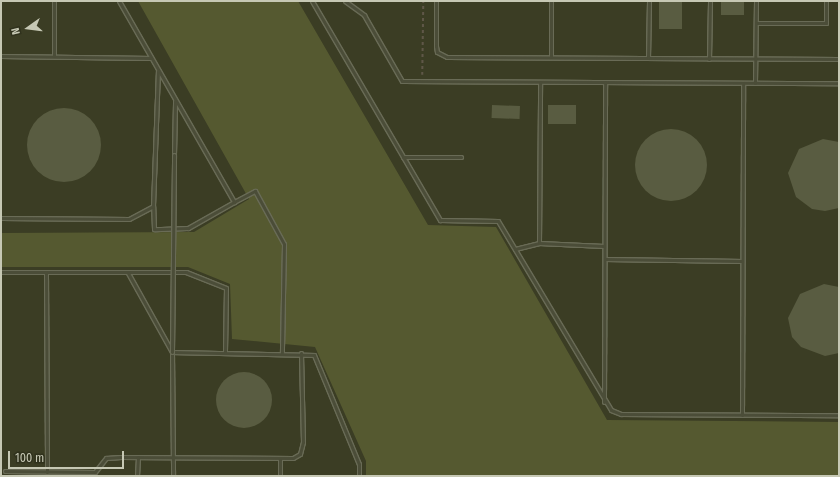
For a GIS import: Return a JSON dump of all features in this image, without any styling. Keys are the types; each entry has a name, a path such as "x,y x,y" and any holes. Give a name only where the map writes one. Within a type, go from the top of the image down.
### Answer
{"lane":[{"path":"54,1 54,56"},
{"path":"118,1 234,202"},
{"path":"312,1 440,220 498,221 604,403 621,414 839,416"},
{"path":"345,1 364,15 402,81 839,83"},
{"path":"436,1 436,46 441,55 551,58 839,59"},
{"path":"551,1 551,58"},
{"path":"648,1 648,58"},
{"path":"709,59 710,1"},
{"path":"755,83 756,1"},
{"path":"756,23 826,23 826,1"},
{"path":"1,56 151,58"},
{"path":"158,70 156,194 153,206 154,229 188,228 255,190 284,244 282,353"},
{"path":"539,243 540,82"},
{"path":"604,403 605,82"},
{"path":"742,415 743,83"},
{"path":"173,476 172,352 175,99"},
{"path":"403,157 461,157"},
{"path":"1,218 129,219 153,206"},
{"path":"515,249 539,243 604,246"},
{"path":"605,259 742,261"},
{"path":"1,272 186,272 226,288 225,353"},
{"path":"46,272 47,472"},
{"path":"128,273 172,352"},
{"path":"172,352 301,353 314,355 359,464 359,476"},
{"path":"5,471 95,474 106,458 173,457 280,459 300,454 303,442 301,353"},
{"path":"137,476 138,457"},
{"path":"280,459 280,476"}],"path":[{"path":"422,81 423,1"}],"shaded area":[{"path":"138,1 298,1 428,225 496,227 607,420 839,422 839,476 366,476 366,461 315,347 232,339 230,284 188,267 1,267 1,233 194,232 249,199"}],"building":[{"path":"659,1 682,1 682,29 659,29"},
{"path":"721,1 744,1 744,15 721,15"},
{"path":"492,105 520,106 520,119 492,118"},
{"path":"548,105 576,105 576,124 548,124"},
{"path":"57,108 71,108 85,114 95,124 101,138 101,152 95,166 85,176 71,182 57,182 43,176 33,166 27,152 27,138 33,124 43,114"},
{"path":"671,129 691,135 701,145 707,165 701,185 691,195 671,201 651,195 641,185 635,165 641,145 651,135"},
{"path":"823,139 839,142 839,208 825,211 812,209 796,197 788,173 799,149"},
{"path":"824,284 839,287 839,353 825,356 801,347 792,337 788,318 800,294"},
{"path":"244,372 259,377 267,385 272,400 267,415 259,423 244,428 229,423 221,415 216,400 221,385 229,377"}]}
